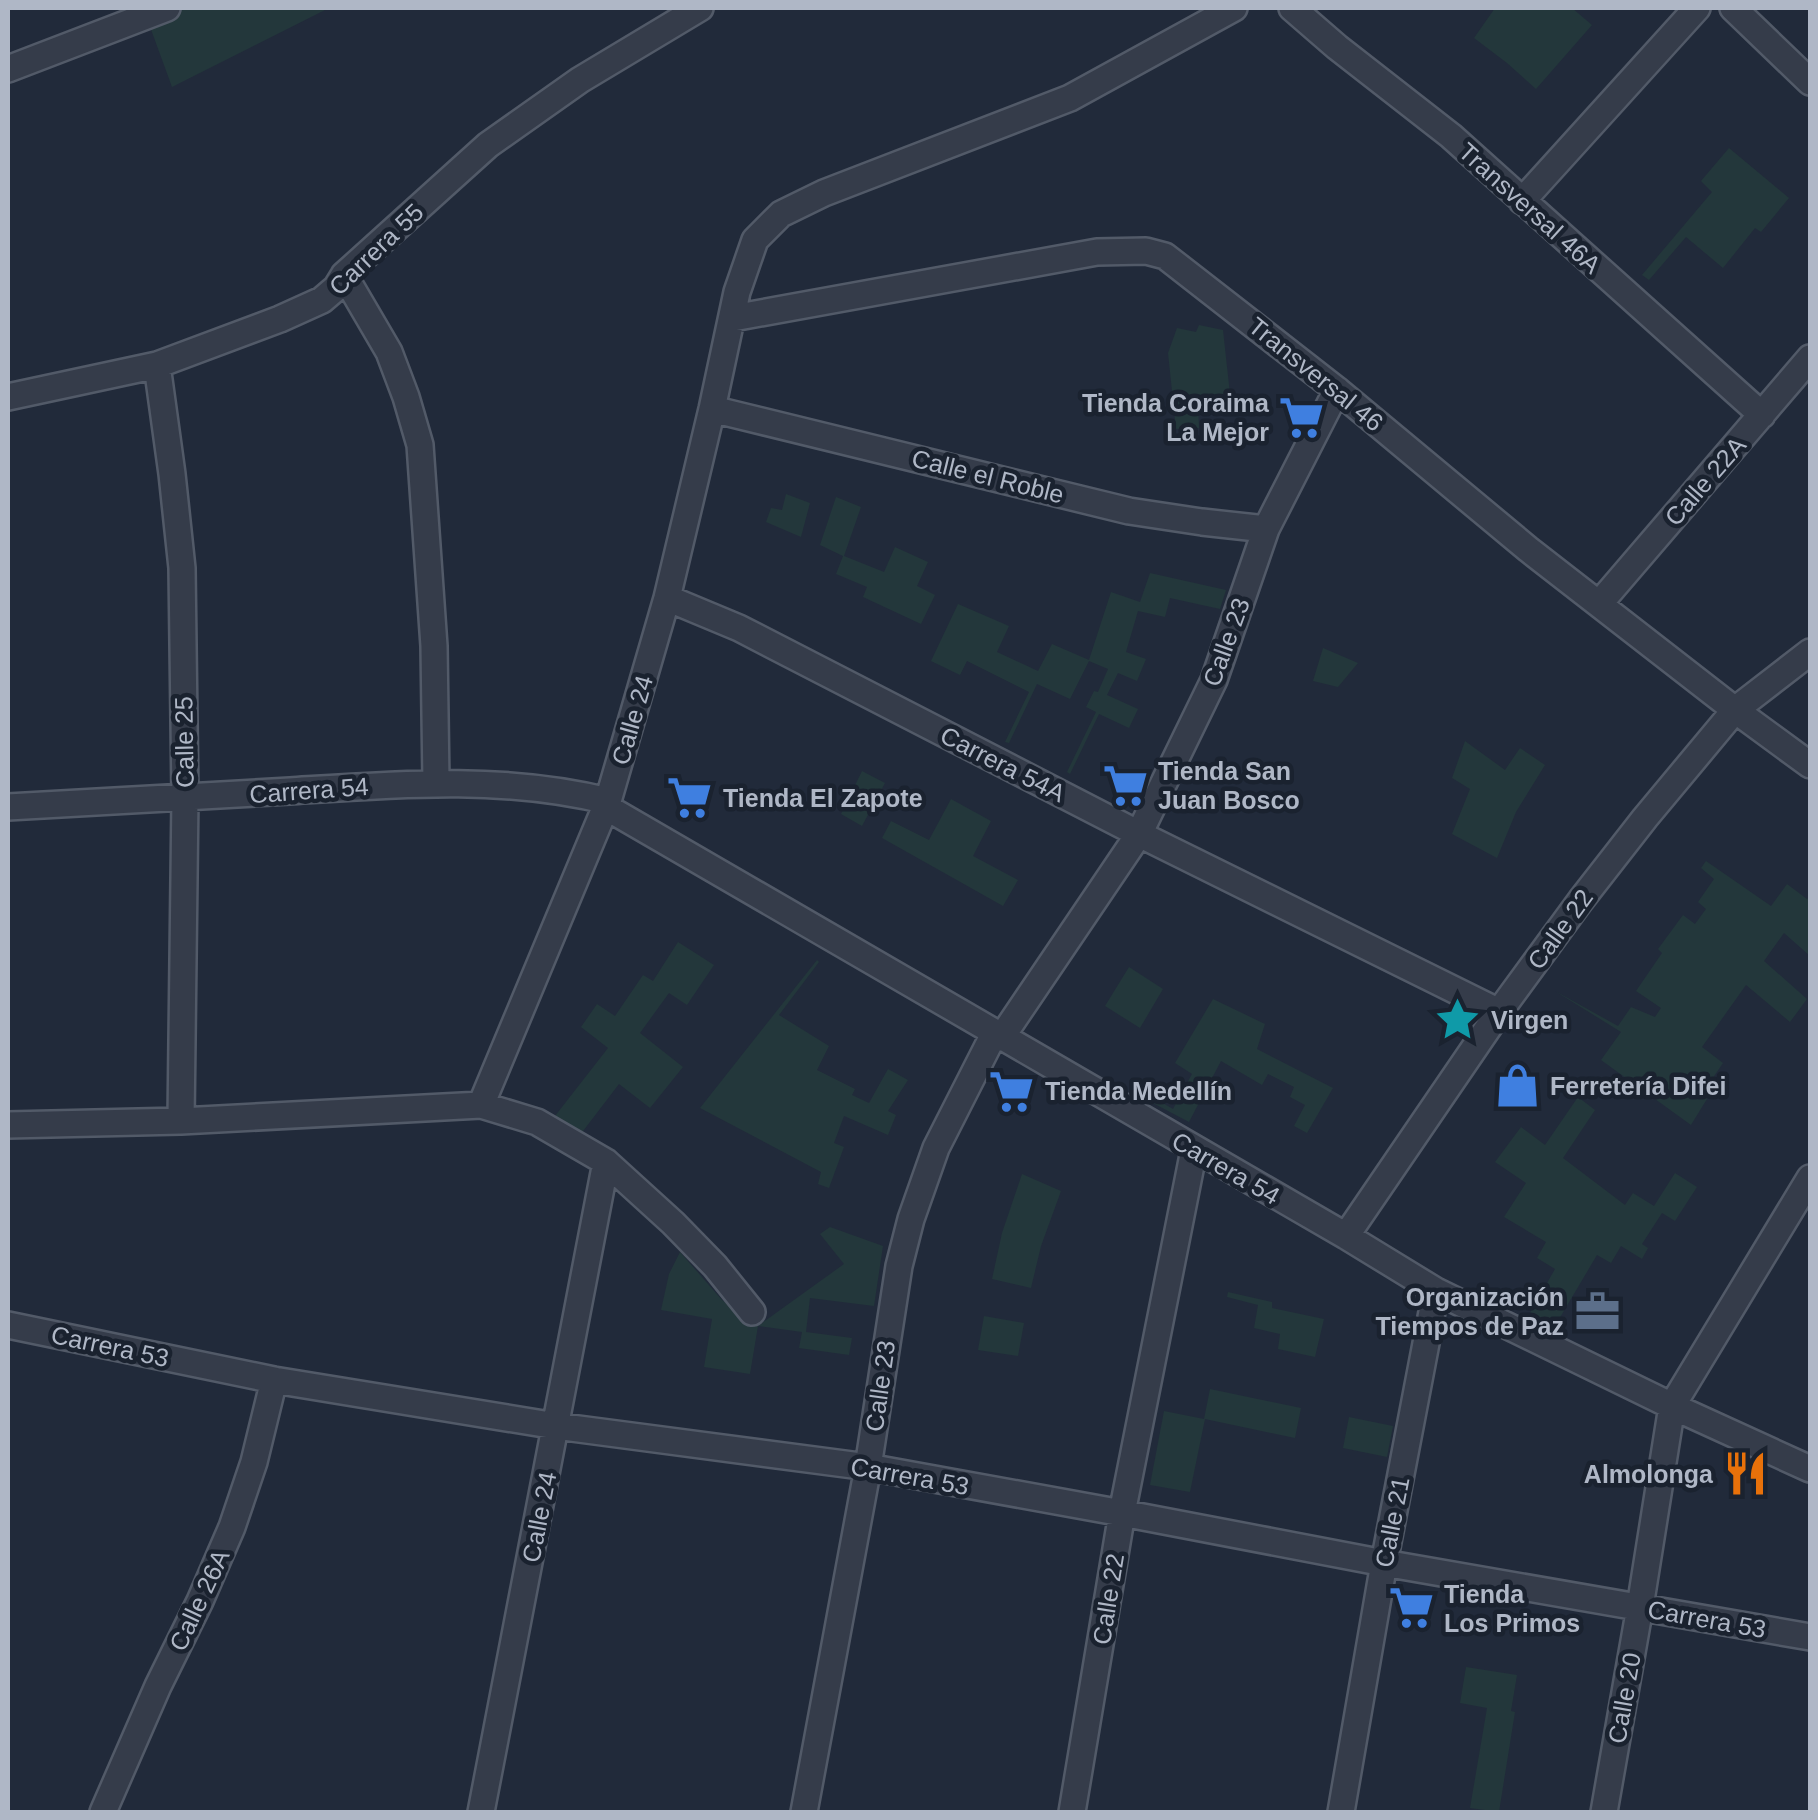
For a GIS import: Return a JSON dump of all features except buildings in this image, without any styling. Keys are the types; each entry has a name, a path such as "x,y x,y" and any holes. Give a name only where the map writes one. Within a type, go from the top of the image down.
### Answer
{"street":[{"path":"8,69 167,8"},
{"name":"Carrera 55","path":"8,397 156,365 280,320 322,300 344,275 488,145 580,80 700,8"},
{"name":"Calle 24","path":"481,1105 607,804 668,598 737,292 755,240 781,214 852,181 1070,98 1234,8"},
{"name":"Transversal 46A","path":"1292,8 1451,136 1762,414"},
{"path":"1522,202 1697,8"},
{"path":"1732,8 1810,82"},
{"name":"Transversal 46","path":"733,318 1097,252 1146,251 1165,256 1337,390 1528,549 1810,765"},
{"path":"344,275 388,352 420,445 434,646 436,782"},
{"name":"Calle 22A","path":"1598,604 1810,358"},
{"name":"Calle 25","path":"156,365 182,568 185,798 181,1121"},
{"name":"Calle 23","path":"804,1812 868,1468 888,1327 910,1219 936,1148 998,1036 1140,834 1214,680 1266,529 1337,390"},
{"name":"Calle el Roble","path":"712,409 1129,511 1266,529"},
{"name":"Carrera 54A","path":"668,598 773,645 1140,834 1499,1012"},
{"name":"Calle 22","path":"1346,1236 1499,1012 1644,818 1735,710 1810,652"},
{"name":"Carrera 54","path":"8,808 436,782 509,784 586,796 607,804 1436,1292 1810,1470"},
{"path":"8,1124 181,1121 481,1105 537,1122 606,1162 715,1266 752,1312"},
{"name":"Calle 22","path":"1072,1812 1122,1513 1194,1150"},
{"name":"Calle 24","path":"481,1812 606,1162"},
{"path":"1672,1406 1810,1178"},
{"name":"Calle 21","path":"1340,1812 1436,1292"},
{"name":"Carrera 53","path":"8,1325 274,1380 556,1426 868,1468 1810,1638"},
{"name":"Calle 26A","path":"103,1812 232,1527 254,1462 274,1380"},
{"name":"Calle 20","path":"1604,1812 1672,1406"}],"green space":[{"path":"187,8 325,10 172,87 149,24"},
{"path":"1495,8 1572,8 1592,25 1536,89 1474,38"},
{"path":"1729,148 1789,198 1761,232 1755,228 1723,268 1686,237 1649,280 1642,275 1712,192 1701,181"},
{"path":"1199,325 1223,330 1231,403 1198,407 1199,428 1176,429 1168,353 1177,328 1196,332"},
{"path":"786,494 810,503 801,537 766,522 771,508 782,510"},
{"path":"836,497 861,507 844,556 884,572 895,547 928,562 917,586 935,595 921,624 863,597 867,587 836,574 843,556 820,545"},
{"path":"1150,573 1226,590 1220,609 1170,598 1165,617 1138,611 1126,652 1146,659 1137,681 1118,673 1107,695 1138,709 1129,728 1099,714 1070,774 1067,772 1096,712 1086,707 1108,669 1089,661 1070,699 1037,684 1009,743 1005,742 1029,692 967,661 960,675 931,661 958,604 1009,626 997,652 1038,671 1052,644 1089,660 1111,592 1140,602"},
{"path":"1323,648 1358,663 1338,687 1313,681"},
{"path":"1465,741 1505,770 1520,748 1545,765 1516,812 1497,858 1452,834 1470,789 1452,778"},
{"path":"862,771 885,783 862,826 841,814"},
{"path":"951,799 991,821 973,856 1018,880 1003,906 882,838 891,821 929,840"},
{"path":"1706,861 1771,906 1787,884 1807,899 1810,896 1810,956 1784,933 1764,961 1807,999 1790,1022 1746,985 1702,1047 1723,1063 1702,1094 1707,1099 1691,1125 1601,1060 1621,1032 1555,991 1618,1026 1631,1007 1655,1017 1661,1008 1636,991 1662,953 1658,949 1683,915 1695,924 1706,909 1698,902 1714,879 1701,868"},
{"path":"678,942 714,965 687,1005 669,993 640,1033 683,1067 650,1108 619,1084 580,1135 555,1116 608,1048 581,1027 597,1004 615,1016 643,975 653,981"},
{"path":"817,960 779,1015 829,1046 817,1070 855,1089 852,1095 869,1103 888,1069 908,1080 888,1111 896,1115 888,1135 844,1116 834,1143 844,1147 829,1188 818,1184 821,1172 700,1108"},
{"path":"1129,967 1163,989 1140,1028 1105,1006"},
{"path":"1213,999 1265,1024 1257,1049 1333,1088 1307,1133 1294,1126 1305,1105 1290,1097 1294,1087 1268,1074 1262,1085 1221,1061 1189,1122 1151,1102 1154,1098 1173,1109 1192,1074 1175,1063"},
{"path":"1578,1097 1595,1110 1563,1158 1625,1205 1633,1193 1654,1206 1675,1173 1697,1187 1675,1221 1662,1213 1642,1244 1648,1248 1642,1259 1621,1246 1611,1263 1597,1255 1552,1331 1527,1318 1555,1269 1537,1258 1546,1242 1504,1217 1526,1183 1495,1162 1521,1127 1545,1145"},
{"path":"1022,1174 1061,1191 1031,1288 992,1279 1002,1233"},
{"path":"830,1227 883,1246 874,1306 810,1298 806,1332 852,1338 849,1355 799,1348 802,1332 758,1326 844,1264 820,1234"},
{"path":"680,1252 722,1300 758,1326 750,1374 704,1367 712,1319 661,1310 669,1274"},
{"path":"1228,1292 1272,1302 1272,1308 1324,1319 1315,1357 1278,1349 1280,1334 1254,1328 1258,1305 1227,1297"},
{"path":"984,1316 1024,1323 1018,1356 978,1350"},
{"path":"1210,1389 1301,1408 1295,1438 1205,1419 1190,1492 1150,1485 1164,1411 1204,1419"},
{"path":"1349,1417 1393,1426 1387,1457 1343,1448"},
{"path":"1466,1667 1517,1675 1499,1812 1470,1808 1487,1708 1460,1703"}],"place":[{"name":"Tienda Coraima La Mejor","path":"1302,417"},
{"name":"Tienda San Juan Bosco","path":"1125,785"},
{"name":"Tienda El Zapote","path":"690,798"},
{"name":"Virgen","path":"1458,1020"},
{"name":"Ferretería Difei","path":"1517,1086"},
{"name":"Tienda Medellín","path":"1012,1091"},
{"name":"Organización Tiempos de Paz","path":"1597,1311"},
{"name":"Almolonga","path":"1746,1474"},
{"name":"Tienda Los Primos","path":"1411,1608"}]}
